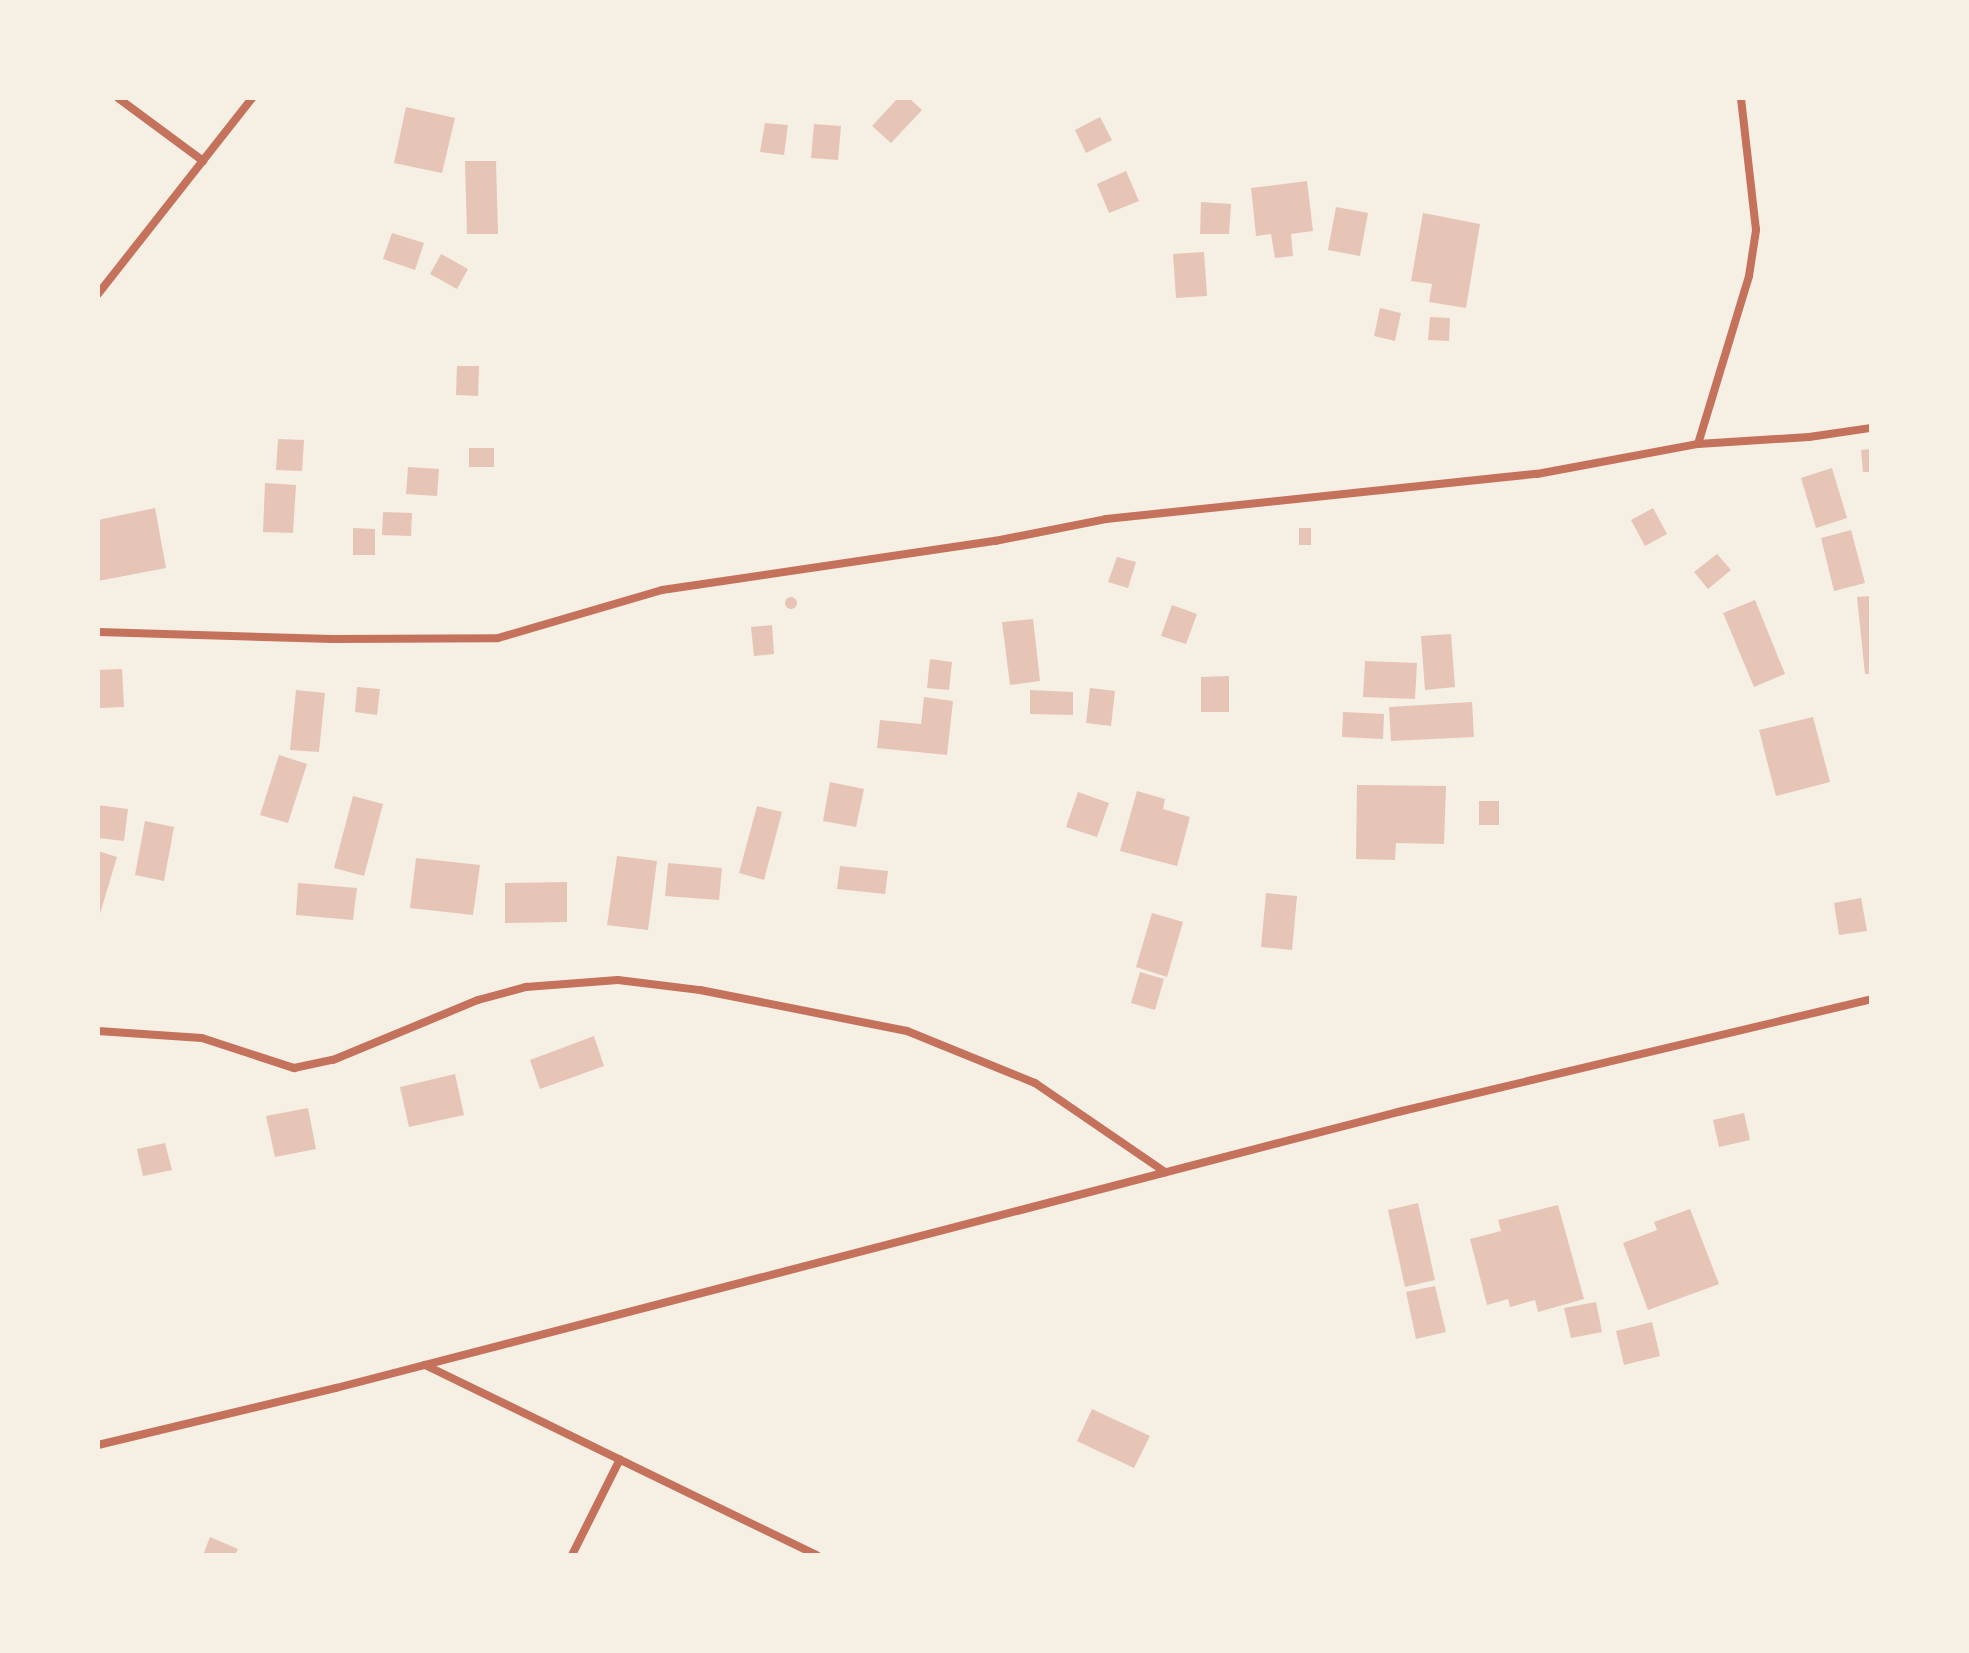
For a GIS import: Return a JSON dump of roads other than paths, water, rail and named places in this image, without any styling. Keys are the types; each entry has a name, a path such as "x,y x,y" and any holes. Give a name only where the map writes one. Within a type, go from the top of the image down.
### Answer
{"street":[{"path":"118,98 203,161"},
{"path":"98,294 252,98"},
{"path":"1698,444 1749,276 1756,230 1741,98"},
{"path":"98,632 332,639 498,638 662,590 995,541 1106,519 1537,474 1698,444 1809,437 1871,428"},
{"path":"98,1031 202,1038 294,1068 333,1060 478,1000 526,987 618,980 700,990 907,1031 1035,1083 1165,1172"},
{"path":"98,1445 425,1365 1413,1108 1871,999"},
{"path":"425,1365 817,1555"},
{"path":"572,1555 620,1459"}]}
